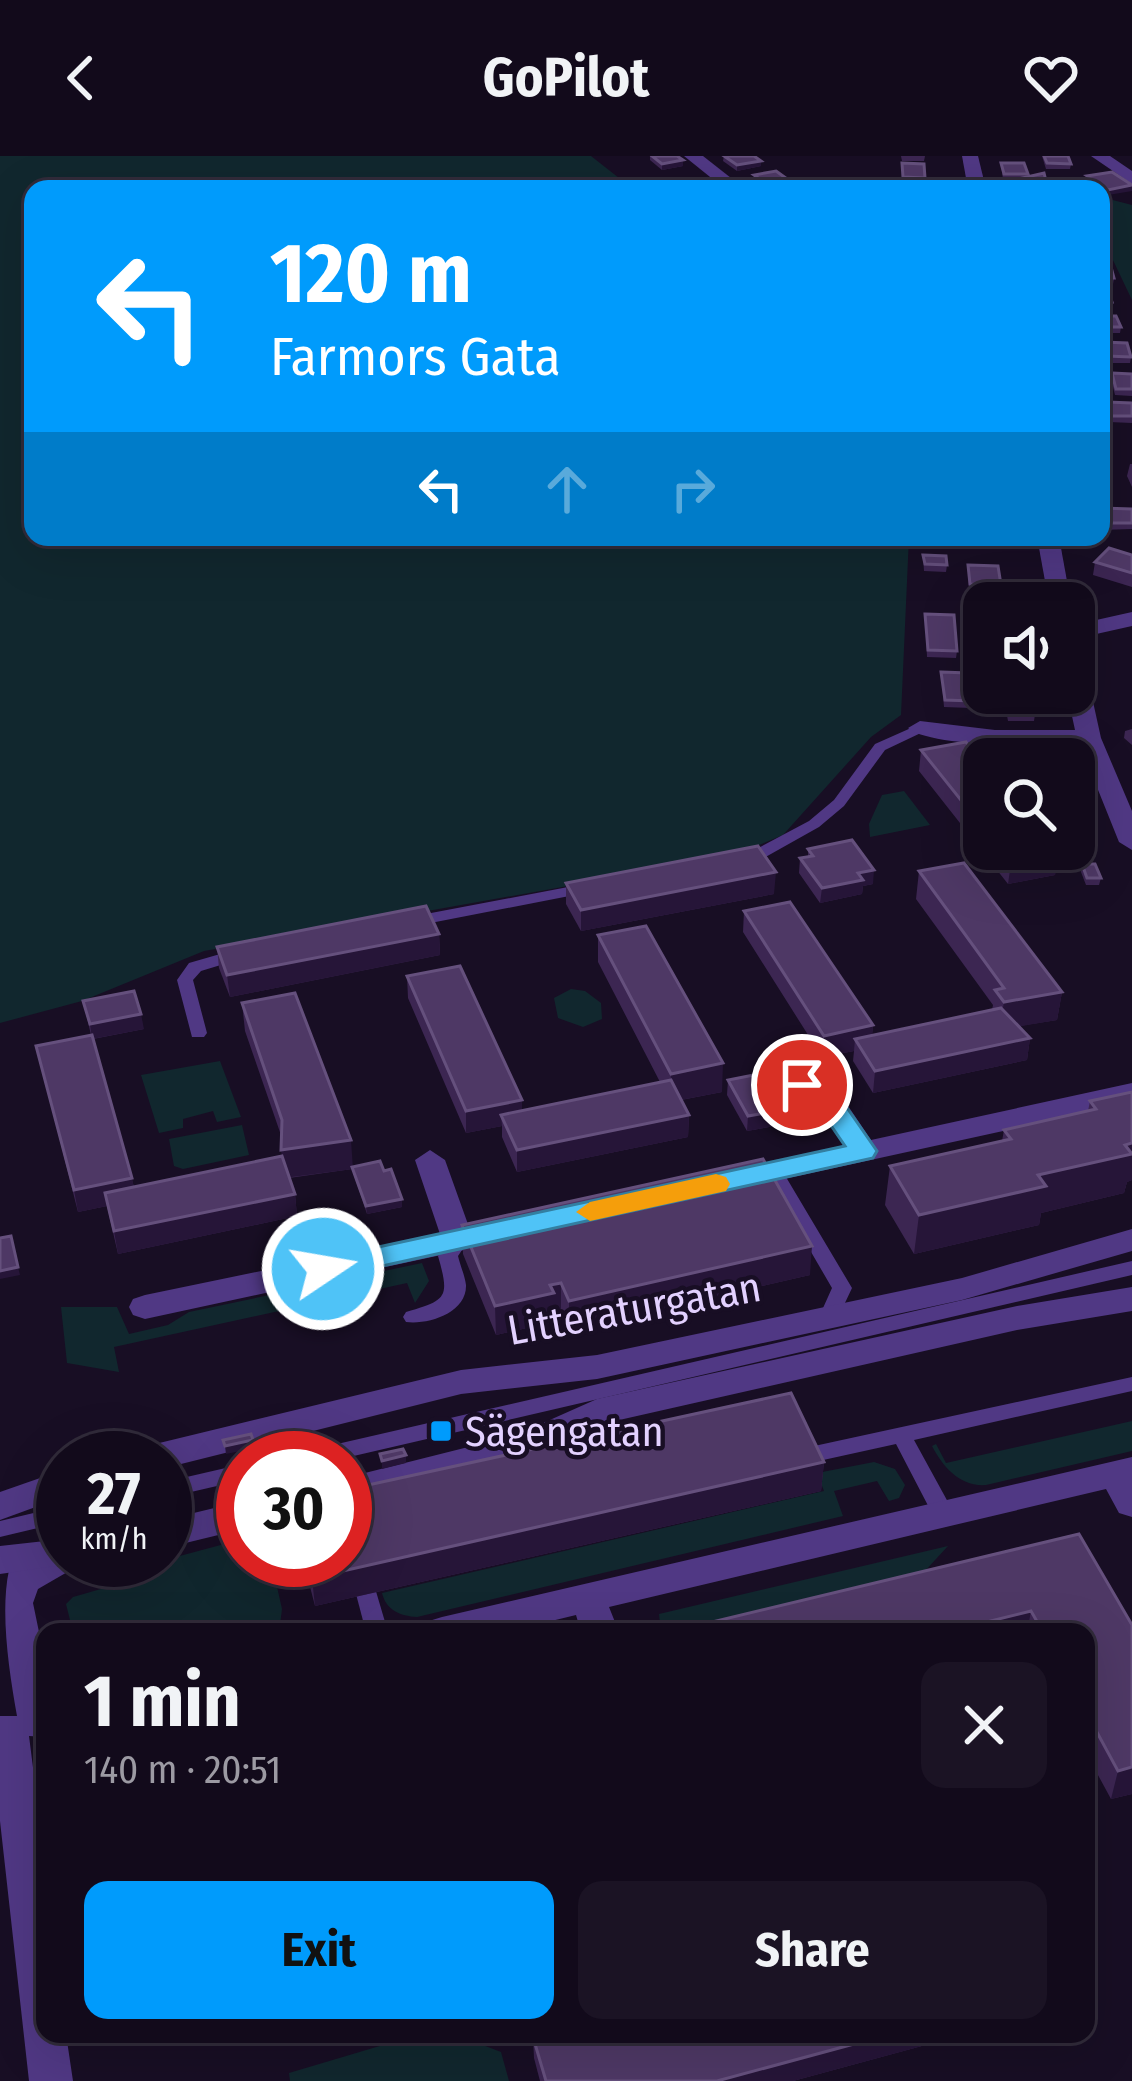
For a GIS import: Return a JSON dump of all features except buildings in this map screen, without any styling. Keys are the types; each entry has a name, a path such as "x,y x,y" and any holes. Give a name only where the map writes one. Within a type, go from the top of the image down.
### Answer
{"street":[{"path":"692,156 724,180"},
{"path":"1099,156 1132,179"},
{"path":"1050,546 1056,582"},
{"path":"1095,627 1132,619"},
{"path":"920,728 973,736 1089,738 1084,714"},
{"path":"1095,753 1132,842"},
{"path":"802,1085 827,1098 863,1151"},
{"path":"711,1185 1132,1093"},
{"path":"145,1307 469,1238 430,1160"},
{"name":"Litteraturgatan","path":"192,1448 461,1382 597,1367 1002,1279 1132,1240"},
{"name":"Litteraturgatan","path":"372,1485 525,1446 597,1412 1017,1318 1132,1299"},
{"path":"528,1623 594,1616 943,1513 1126,1482"},
{"path":"0,1506 36,1493"},
{"path":"0,1559 36,1557"},
{"path":"36,1571 22,1580 15,1603 36,1908"},
{"path":"46,2043 51,2081"}],"lane":[{"path":"711,865 755,856 814,824 839,803 880,747 920,728"},
{"path":"400,923 601,886"},
{"path":"198,1033 185,980 196,967 216,958 262,949"},
{"path":"773,1171 800,1237 842,1288 829,1317"},
{"path":"413,1317 442,1309 454,1298 456,1284 448,1256 469,1238"},
{"path":"372,1444 1132,1268"},
{"path":"805,1456 1132,1384"},
{"path":"902,1436 943,1513"},
{"path":"0,1529 36,1520"},
{"path":"367,1594 375,1623"}],"shaded area":[{"path":"0,156 591,156 622,180 24,180 24,546 909,546 901,715 871,737 783,835 730,857 204,951 82,1001 0,1023"},
{"path":"1110,199 1132,205 1132,300 1110,254"},
{"path":"904,791 930,825 870,837 869,824 882,795"},
{"path":"571,989 585,991 601,1003 602,1019 583,1027 558,1018 554,998"},
{"path":"220,1061 241,1117 217,1122 213,1111 183,1119 183,1128 159,1133 141,1075"},
{"path":"242,1125 249,1155 183,1169 174,1166 169,1139"},
{"path":"422,1263 429,1281 415,1303 407,1283 114,1347 119,1372 67,1363 61,1307 117,1307 129,1334 168,1325 189,1312"},
{"path":"1132,1421 1132,1451 986,1485 968,1483 953,1474 932,1446 936,1444 946,1463"},
{"path":"874,1462 895,1469 905,1485 899,1498 889,1501 877,1481 834,1491 843,1516 417,1617 395,1611 382,1593 824,1491 817,1473"},
{"path":"216,1546 216,1587 277,1587 282,1609 280,1623 71,1623 66,1604 73,1597 108,1587 192,1587 192,1553"},
{"path":"948,1546 924,1572 801,1623 660,1623 659,1614"},
{"path":"390,2043 478,2043 501,2052 509,2081 290,2081 289,2073"}],"slow traffic":[{"path":"590,1212 716,1184"}],"place":[{"name":"Sägengatan","path":"441,1431"}],"route":[{"path":"323,1269 863,1151 827,1098 802,1085"}]}
